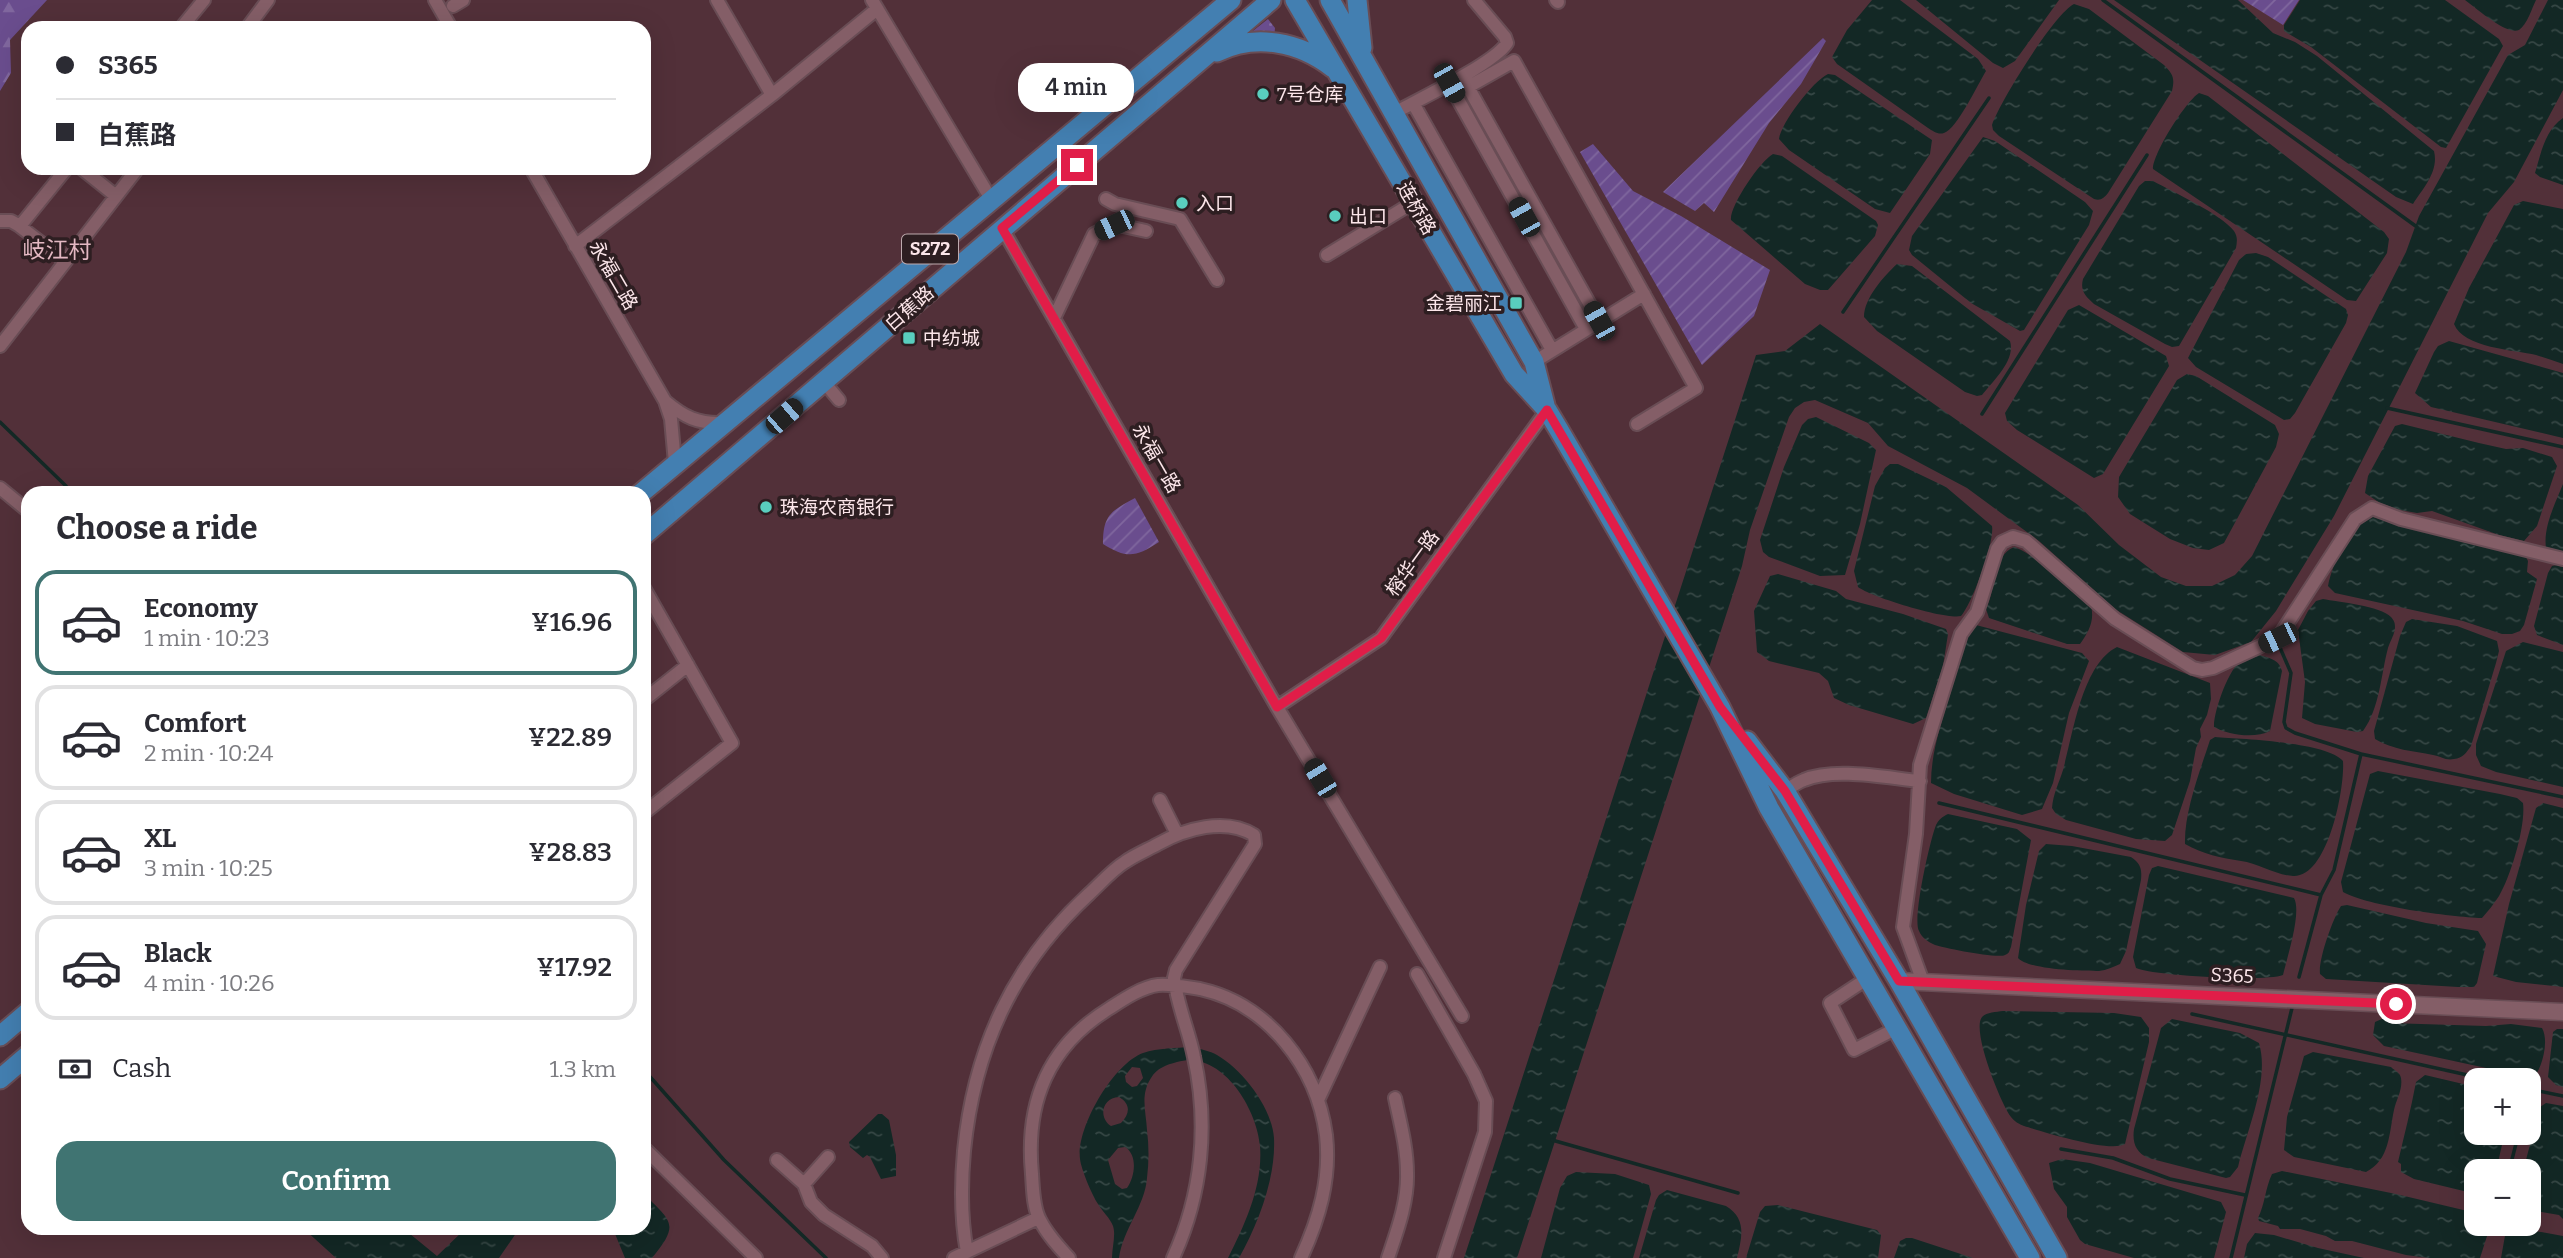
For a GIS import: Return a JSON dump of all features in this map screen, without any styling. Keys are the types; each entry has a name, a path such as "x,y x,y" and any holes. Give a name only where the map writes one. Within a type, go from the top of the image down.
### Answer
{"main road":[{"path":"1179,45 1208,0"},
{"name":"S272","path":"1179,45 1231,0"},
{"name":"白蕉路","path":"651,529 1271,0"},
{"name":"连桥路","path":"1295,0 1514,374 1547,410 1720,707"},
{"name":"连桥路","path":"1330,0 1534,362 1547,410"},
{"path":"1357,0 1360,39 1367,66"},
{"path":"1198,62 1222,50 1246,42 1261,41 1306,51 1339,74"},
{"name":"白蕉路","path":"648,486 1179,45"},
{"path":"1139,77 1154,98"},
{"path":"1359,106 1383,93"},
{"path":"1720,707 1785,791 1899,981 2057,1258"},
{"path":"1720,707 1769,807 2030,1258"},
{"path":"1872,986 1899,981"},
{"path":"0,1036 21,1018"},
{"path":"0,1079 21,1061"}],"street":[{"path":"187,21 204,0"},
{"path":"252,21 268,0"},
{"path":"435,0 447,21"},
{"path":"718,0 772,95"},
{"path":"1394,113 1488,61 1507,43 1502,32 1474,0"},
{"path":"575,246 772,95 875,5 991,199"},
{"path":"1599,321 1468,87 1514,61 1696,388 1637,424"},
{"path":"1449,83 1586,330"},
{"path":"1413,103 1552,350"},
{"path":"20,226 61,175"},
{"path":"90,175 116,196"},
{"path":"0,346 132,175"},
{"name":"永福二路","path":"535,175 665,401 671,419 675,463"},
{"path":"1106,199 1115,204 1180,219 1217,280"},
{"path":"1328,255 1414,202"},
{"path":"0,221 11,221 20,226 65,261"},
{"path":"1054,318 1094,234 1114,225 1146,231"},
{"name":"永福一路","path":"1002,228 1277,707 1462,1016"},
{"path":"1534,362 1644,294"},
{"path":"824,382 839,400"},
{"name":"永福二路","path":"665,401 694,421 705,424 723,423"},
{"name":"榕华一路","path":"1277,707 1381,638 1547,410"},
{"path":"0,488 21,505"},
{"path":"1923,982 1903,927 1916,834 1920,765 1961,634 1977,612 1997,548 2002,542 2009,538 2026,541 2115,619 2193,668 2202,670 2213,668 2278,638 2355,519 2372,508 2401,519 2563,559"},
{"path":"651,600 732,743 651,807"},
{"path":"651,694 688,665"},
{"path":"1785,791 1805,779 1821,775 1840,774 1920,781"},
{"path":"1160,800 1177,834"},
{"path":"967,1252 962,1177 968,1115 982,1056 1005,1002 1037,950 1077,905 1123,863 1177,834 1213,826 1241,829 1254,835 1256,839 1249,855 1176,970 1175,986 1198,1076 1202,1130 1200,1168 1192,1205 1173,1258"},
{"path":"1318,1100 1380,967"},
{"path":"1417,974 1474,1074 1486,1101 1485,1132 1444,1258"},
{"name":"S365","path":"1899,981 2563,1012"},
{"path":"1069,1258 1038,1218 1030,1156 1031,1124 1037,1094 1052,1064 1072,1036 1126,997 1156,985 1219,993 1247,1007 1272,1027 1298,1060 1318,1100 1326,1138 1327,1169 1323,1200 1301,1258"},
{"path":"1872,986 1830,1003 1854,1050 1897,1028"},
{"path":"1388,1258 1405,1200 1407,1174 1405,1146 1395,1098"},
{"path":"651,1155 756,1258"},
{"path":"804,1184 828,1157"},
{"path":"777,1160 804,1184 811,1202 824,1215 872,1246 882,1258"},
{"path":"954,1258 1038,1218"}],"green space":[{"path":"0,0 47,0 28,21 21,21 21,28 10,40 11,73 0,91"},
{"path":"2243,0 2299,0 2283,25"},
{"path":"1268,19 1275,28 1274,38 1244,38"},
{"path":"1823,38 1826,41 1801,84 1769,123 1714,212 1704,203 1695,211 1663,192"},
{"path":"1593,144 1633,191 1681,216 1770,270 1754,316 1702,365 1580,152"},
{"path":"1135,498 1159,542 1144,551 1125,554 1103,544 1105,526 1114,511"}],"water":[{"path":"1872,0 1900,0 1978,59 1986,71 1961,115 1944,133 1928,128 1837,64 1832,57 1847,30"},
{"path":"1916,0 2059,0 2015,61 2003,68 1993,63"},
{"path":"2114,0 2238,0 2273,33 2295,42 2317,56 2434,151 2434,165 2426,185 2413,204 2396,197"},
{"path":"2300,0 2445,0 2499,39 2503,46 2446,148 2441,147 2311,47 2284,31 2284,25"},
{"path":"2465,0 2536,0 2524,24 2514,31 2499,25"},
{"path":"2548,0 2563,0 2563,90 2514,182 2488,213 2334,516 2276,611 2251,642 2215,655 2183,652 2115,609 2039,541 1967,488 1888,446 1868,423 1815,400 1804,402 1795,408 1789,417 1750,530 1742,566 1517,1258 1464,1258 1756,355 1785,351 1820,324 2078,505 2119,545 2161,577 2186,586 2212,586 2235,575 2252,556 2406,252 2419,216 2508,55 2525,45"},
{"path":"2074,4 2089,9 2164,65 2173,79 2172,91 2108,193 2099,200 1999,136 1992,125 2028,60 2054,24"},
{"path":"1828,74 1835,75 1932,140 1930,154 1890,213 1875,209 1789,150 1779,139 1785,123 1799,103 1814,85"},
{"path":"2199,93 2208,96 2384,232 2389,239 2387,253 2356,301 2347,300 2153,169 2154,161 2171,128"},
{"path":"2563,118 2563,185 2535,173 2548,135"},
{"path":"1983,137 1995,141 2085,202 2093,211 2089,225 2024,330 2020,331 1971,303 1909,250 1912,236"},
{"path":"1773,154 1782,156 1878,225 1875,236 1828,290 1805,284 1731,220 1735,205 1746,185"},
{"path":"2145,181 2153,181 2208,211 2228,224 2237,237 2236,248 2179,346 2165,344 2094,304 2083,290 2083,279 2139,186"},
{"path":"2523,201 2563,209 2563,364 2536,355 2478,343 2459,332 2454,324 2469,288 2514,205"},
{"path":"2256,253 2268,257 2346,309 2348,315 2346,323 2290,419 2284,420 2196,367 2188,358 2239,260 2246,254"},
{"path":"1897,264 1912,266 2010,341 2007,363 1982,395 1965,392 1877,331 1864,317 1871,295"},
{"path":"2079,305 2166,356 2169,366 2103,474 2094,478 2017,430 2007,421 2005,413 2068,310"},
{"path":"2449,341 2563,373 2563,438 2431,407 2415,393 2434,352 2438,346"},
{"path":"2187,374 2196,376 2275,425 2279,434 2276,447 2224,543 2209,550 2193,548 2170,539 2130,514 2118,497 2119,477 2177,380"},
{"path":"1816,417 1869,443 1876,450 1860,524 1845,575 1820,576 1769,557 1763,552 1760,540 1784,467 1802,425 1808,419"},
{"path":"2402,424 2506,449 2523,448 2552,457 2557,466 2537,526 2524,541 2432,511 2417,513 2400,510 2380,503 2365,493 2368,476 2395,426"},
{"path":"1890,464 1898,464 1946,487 1992,526 1982,572 1961,616 1940,615 1909,607 1858,587 1854,571 1875,486"},
{"path":"2563,484 2563,553 2546,548 2546,532"},
{"path":"2373,517 2526,557 2527,572 2537,579 2520,631 2502,634 2463,621 2335,593 2328,586 2343,546 2357,528"},
{"path":"2014,547 2042,564 2091,606 2091,622 2080,644 2067,644 1989,618 1986,609 1998,566 2007,551"},
{"path":"2552,566 2563,567 2563,645 2537,635 2534,626 2548,573"},
{"path":"1778,574 1836,591 1846,599 1946,629 1948,634 1943,666 1926,718 1913,724 1849,705 1834,698 1828,681 1819,673 1769,661 1757,652 1754,611 1770,576"},
{"path":"2323,599 2378,610 2386,613 2395,623 2377,701 2363,731 2315,724 2302,718 2305,682 2298,630 2316,601"},
{"path":"2412,619 2457,626 2497,641 2499,651 2471,746 2464,755 2457,758 2448,759 2403,750 2375,739 2374,731 2400,636 2406,622"},
{"path":"1976,625 2082,653 2089,661 2069,713 2053,783 2042,809 2022,815 1954,794 1931,783 1935,748 1961,647"},
{"path":"2523,642 2563,652 2563,787 2496,772 2481,766 2476,755 2476,744 2506,651"},
{"path":"2117,647 2210,683 2211,699 2200,729 2201,737 2196,748 2190,781 2172,835 2165,841 2136,839 2066,820 2052,808 2087,684 2095,668"},
{"path":"2259,655 2276,661 2282,671 2270,731 2257,735 2242,735 2214,727 2219,701 2232,671 2244,659"},
{"path":"2215,737 2303,746 2334,755 2343,761 2341,791 2332,829 2316,863 2305,873 2286,875 2247,862 2212,855 2185,844 2193,792 2210,740"},
{"path":"2378,771 2500,794 2517,798 2523,803 2520,837 2508,876 2499,896 2482,918 2389,906 2343,892 2341,882 2370,774"},
{"path":"2543,803 2563,808 2563,987 2516,982 2493,976 2509,904 2536,808"},
{"path":"1948,814 2017,829 2031,840 2011,947 2005,955 1959,951 1935,945 1926,940 1919,931 1917,924 1920,896 1933,833 1937,823"},
{"path":"2046,844 2131,857 2139,864 2141,880 2126,951 2120,964 2099,971 2069,970 2033,965 2018,958 2026,905 2039,851"},
{"path":"2158,866 2294,898 2295,924 2283,975 2255,978 2210,977 2136,968 2133,957 2149,875 2152,868"},
{"path":"2347,905 2426,923 2478,931 2486,944 2477,983 2474,987 2458,987 2326,979 2320,974 2324,949 2341,906"},
{"path":"2003,1011 2114,1013 2141,1017 2149,1028 2149,1042 2125,1144 2106,1146 2076,1141 2024,1126 2013,1119 2006,1110 1995,1083 1980,1036 1982,1017"},
{"path":"2384,1018 2389,1023 2486,1026 2511,1024 2542,1028 2545,1039 2543,1059 2539,1068 2486,1068 2384,1046 2373,1035 2375,1022"},
{"path":"2172,1019 2240,1033 2259,1043 2262,1057 2260,1089 2238,1167 2230,1177 2148,1158 2140,1153 2136,1146 2134,1129 2161,1028"},
{"path":"2563,1029 2563,1087 2556,1085 2548,1077 2553,1032"},
{"path":"1191,1047 1217,1055 1237,1070 1268,1114 1274,1138 1272,1169 1253,1231 1239,1258 1228,1258 1246,1218 1259,1176 1260,1146 1252,1115 1234,1085 1222,1073 1208,1064 1193,1060 1177,1062 1159,1069 1148,1084 1144,1103 1148,1136 1145,1188 1119,1258 1112,1258 1113,1226 1093,1195 1080,1159 1084,1131 1109,1083 1132,1059 1149,1051","holes":["1132,1067 1140,1068 1143,1078 1137,1086 1132,1087 1126,1082 1125,1076","1119,1097 1128,1109 1121,1123 1111,1126 1103,1113 1106,1104","1125,1147 1132,1155 1133,1161 1130,1183 1127,1188 1122,1189 1115,1184 1108,1160 1118,1148"]},
{"path":"2313,1052 2391,1067 2400,1076 2401,1087 2387,1145 2380,1160 2366,1172 2294,1157 2284,1150 2287,1117 2304,1056"},
{"path":"2425,1075 2464,1084 2464,1145 2502,1145 2499,1159 2464,1159 2464,1191 2414,1179 2401,1172 2401,1164 2398,1162 2416,1082"},
{"path":"2546,1103 2563,1106 2563,1219 2559,1215 2541,1212 2541,1159 2526,1159 2530,1145 2541,1145 2541,1106"},
{"path":"878,1114 889,1120 896,1155 896,1176 881,1179 870,1157 867,1155 863,1158 850,1147 849,1142"},
{"path":"2062,1159 2090,1163 2221,1202 2226,1212 2214,1258 2134,1258 2085,1244 2067,1217 2067,1207 2054,1189 2049,1163"},
{"path":"2282,1171 2464,1210 2464,1236 2487,1236 2480,1258 2428,1258 2406,1255 2352,1241 2335,1241 2300,1229 2280,1229 2259,1221 2272,1174"},
{"path":"1576,1172 1615,1174 1649,1185 1651,1194 1633,1258 1541,1258 1560,1188 1567,1176"},
{"path":"1667,1190 1726,1206 1733,1211 1741,1229 1737,1258 1639,1258 1656,1200"},
{"path":"651,1201 669,1224 666,1238 652,1258 625,1258 615,1235 651,1235"},
{"path":"1778,1205 1877,1230 1881,1235 1878,1258 1746,1258 1760,1212 1765,1206"},
{"path":"2541,1232 2563,1236 2563,1258 2501,1258 2505,1236 2541,1236"},
{"path":"2255,1233 2274,1235 2364,1258 2244,1258 2247,1244"},
{"path":"311,1235 411,1235 437,1256 459,1235 515,1235 499,1258 336,1258"},
{"path":"1906,1238 1973,1258 1894,1258 1900,1241"}],"waterway":[{"path":"2103,0 2417,227"},
{"path":"1843,312 1989,98"},
{"path":"1982,414 2147,155"},
{"path":"2387,408 2563,447"},
{"path":"0,422 66,486"},
{"path":"2278,643 2291,673 2284,722 2286,728 2361,754 2334,870 2321,895 2299,977"},
{"path":"2361,754 2563,797"},
{"path":"1939,803 2321,895"},
{"path":"2231,1258 2292,1008"},
{"path":"2192,1014 2464,1074"},
{"path":"651,1078 724,1160 826,1258"},
{"path":"2541,1091 2563,1096"},
{"path":"1552,1140 1738,1193"},
{"path":"2512,1159 2516,1145"},
{"path":"2061,1149 2113,1158 2170,1179 2245,1195"}],"place":[{"name":"7号仓库","path":"1263,94"},
{"name":"入口","path":"1182,203"},
{"name":"出口","path":"1335,216"},
{"name":"金碧丽江","path":"1516,303"},
{"name":"中纺城","path":"909,338"},
{"name":"珠海农商银行","path":"766,507"}],"district":[{"name":"岐江村","path":"57,250"}],"route":[{"path":"1077,165 1002,228 1277,707 1381,638 1547,410 1720,707 1785,791 1899,981 2396,1004"}]}
